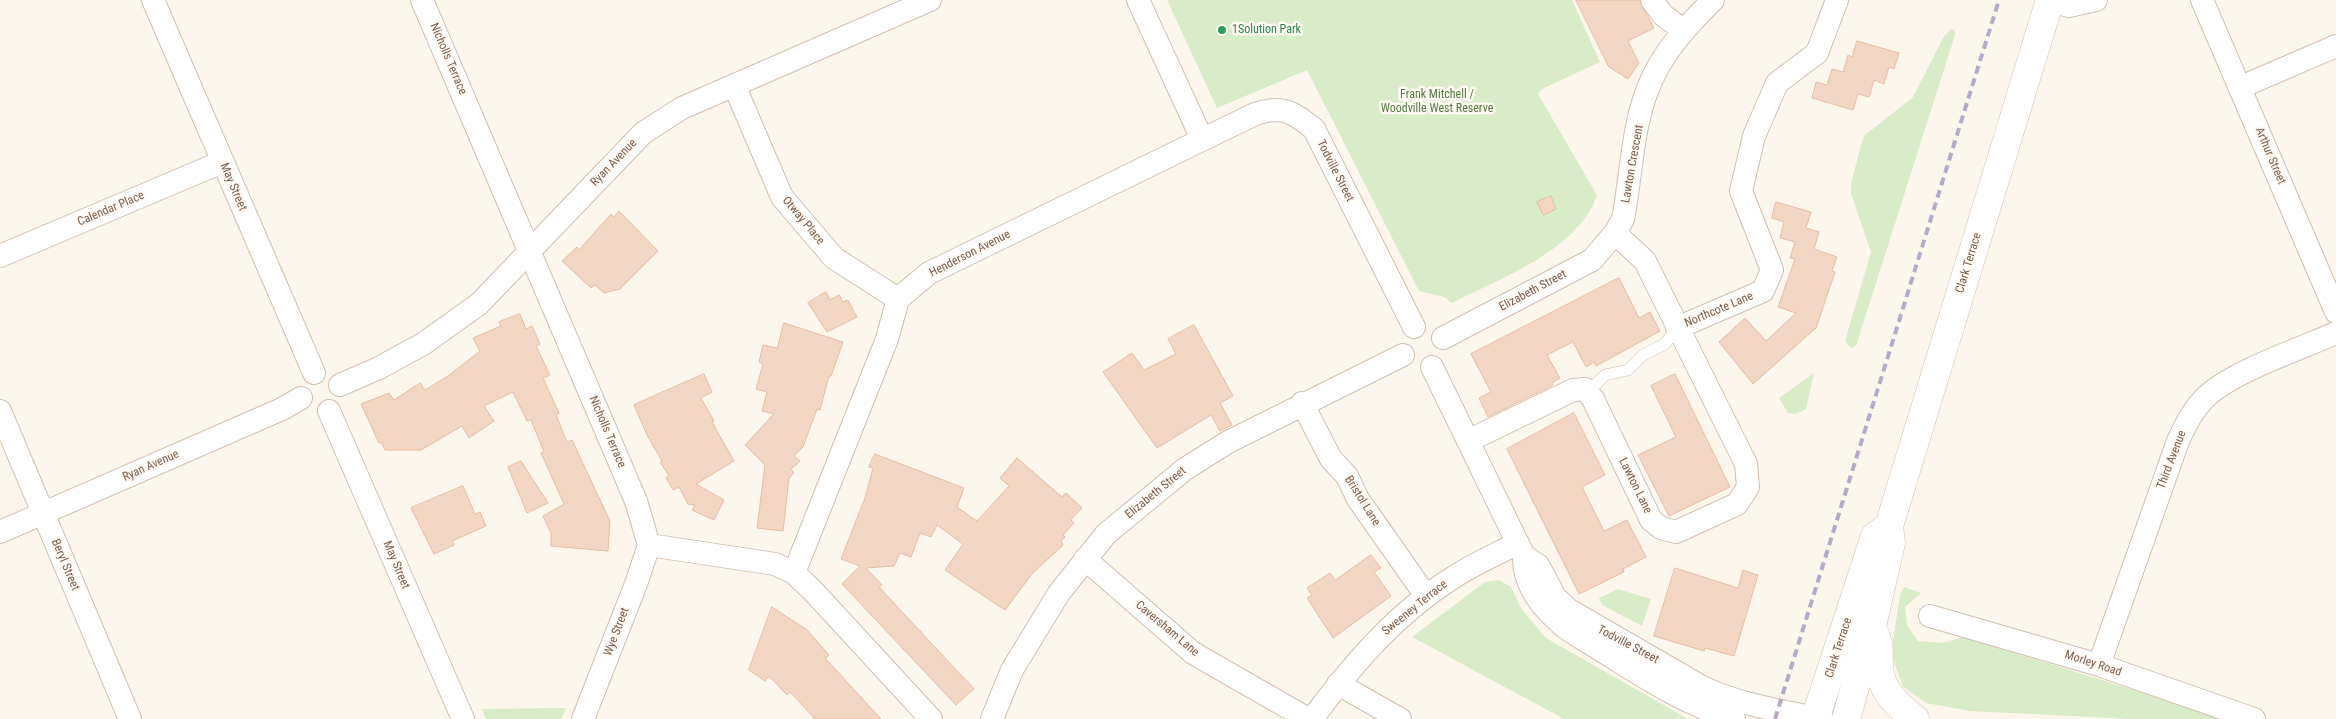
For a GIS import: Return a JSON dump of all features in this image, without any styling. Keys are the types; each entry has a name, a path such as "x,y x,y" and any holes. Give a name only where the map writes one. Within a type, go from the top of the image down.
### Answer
{"main road":[{"name":"Clark Terrace","path":"1846,719 1872,626 1891,543 1889,526 2050,1"},
{"name":"Clark Terrace","path":"1818,719 1875,536 1889,526"},
{"path":"1872,626 1881,649 1879,666 1886,693 1916,719"}],"street":[{"name":"May Street","path":"153,0 314,374"},
{"name":"Nicholls Terrace","path":"422,0 636,501 649,545"},
{"name":"Ryan Avenue","path":"340,385 379,368 431,338 479,304 643,134 682,108 930,0"},
{"path":"1138,0 1202,139"},
{"path":"1652,0 1663,15 1683,30"},
{"name":"Lawton Crescent","path":"1615,234 1623,218 1644,101 1652,78 1683,30 1713,0"},
{"name":"Northcote Lane","path":"1677,328 1763,291 1772,270 1741,191 1754,136 1777,83 1817,53 1837,0"},
{"path":"2050,1 2069,6 2096,0"},
{"name":"Arthur Street","path":"2202,0 2241,87 2336,312"},
{"path":"2241,87 2336,46"},
{"name":"Otway Place","path":"734,86 782,197 834,258 898,299"},
{"name":"Todville Street","path":"1202,139 1273,108 1293,112 1314,129 1414,327"},
{"name":"Henderson Avenue","path":"898,299 929,273 1202,139"},
{"name":"Calendar Place","path":"0,256 222,162"},
{"path":"1615,234 1645,261 1677,328"},
{"name":"Elizabeth Street","path":"1443,338 1592,260 1615,234"},
{"path":"794,573 887,339 898,299"},
{"path":"1430,326 1436,329 1443,338 1444,353 1441,360 1432,367 1417,368 1410,365 1402,356 1402,341 1405,334 1414,327 1430,326"},
{"name":"Lawton Lane","path":"1585,389 1593,399 1651,520 1661,528 1676,532 1737,504 1748,487 1746,464 1677,328"},
{"name":"Third Avenue","path":"2099,666 2178,442 2190,416 2207,396 2228,381 2336,333"},
{"name":"Elizabeth Street","path":"992,719 1012,670 1058,593 1106,534 1185,469 1228,442 1302,403 1402,356"},
{"name":"Todville Street","path":"1432,367 1521,549 1524,569 1533,591 1558,622 1617,660 1698,706 1734,719"},
{"path":"314,374 328,374 336,379 340,385 340,401 329,411 316,412 309,409 301,398 303,383 314,374"},
{"path":"1468,442 1573,390 1585,389"},
{"name":"Ryan Avenue","path":"0,532 282,409 301,398"},
{"name":"Bristol Lane","path":"1302,403 1331,459 1347,476 1358,499 1426,596"},
{"name":"Beryl Street","path":"0,411 130,719"},
{"name":"May Street","path":"329,411 464,719"},
{"path":"649,545 775,564 794,573 813,591 931,719"},
{"name":"Wye Street","path":"583,719 636,584 649,545"},
{"name":"Todville Street","path":"1521,549 1538,565 1555,597 1569,610 1702,687 1718,695 1754,706 1818,719"},
{"name":"Sweeney Terrace","path":"1310,719 1338,684 1390,626 1426,596 1455,576 1521,549"},
{"name":"Caversham Lane","path":"1085,559 1193,653 1310,719"},
{"name":"Morley Road","path":"1930,616 2099,666 2254,719"},
{"path":"1338,684 1400,719"}],"lane":[{"path":"1585,389 1596,384 1605,375 1628,370 1643,355 1665,344 1677,328"}],"green space":[{"name":"Frank Mitchell / Woodville West Reserve","path":"1167,0 1572,0 1600,62 1542,89 1538,94 1597,195 1588,214 1573,232 1556,247 1535,261 1452,303 1444,297 1419,291 1307,70 1217,108"},
{"path":"1951,29 1954,30 1955,35 1856,346 1851,348 1845,341 1871,252 1851,194 1851,184 1864,136 1913,97 1943,38"},
{"path":"1814,373 1806,409 1796,414 1788,413 1779,398"},
{"path":"1499,580 1511,587 1521,608 1546,638 1688,719 1564,719 1412,637 1485,582"},
{"path":"1904,587 1921,593 1905,607 1907,625 1918,641 1943,643 1963,637 2228,719 2132,719 1970,711 1926,703 1903,687 1891,654 1900,595"},
{"path":"1618,589 1651,599 1642,626 1602,605 1599,598"},
{"path":"566,708 561,719 486,719 482,709"}],"building":[{"path":"1576,0 1639,0 1654,28 1628,41 1639,63 1628,79 1609,67"},
{"path":"1857,41 1899,53 1894,69 1889,67 1884,84 1874,80 1869,97 1858,94 1853,110 1812,98 1816,82 1827,85 1832,69 1843,72 1848,55 1852,57"},
{"path":"1551,196 1556,209 1543,215 1537,202"},
{"path":"1776,202 1811,212 1806,228 1819,232 1814,249 1837,257 1832,271 1835,272 1816,328 1753,384 1719,342 1745,318 1766,341 1796,313 1778,307 1795,259 1790,258 1795,242 1780,238 1784,222 1772,218"},
{"path":"619,211 658,251 620,289 604,293 595,285 591,288 562,261 577,247 579,250 611,214 614,217"},
{"path":"1619,278 1639,318 1650,312 1660,331 1596,366 1594,362 1586,367 1573,342 1547,355 1560,378 1552,383 1553,385 1488,417 1479,398 1491,392 1471,354"},
{"path":"826,292 830,300 839,295 843,302 848,300 857,317 827,332 808,303"},
{"path":"520,314 526,329 532,326 540,344 536,346 550,375 543,378 559,413 556,415 567,442 572,440 610,521 608,551 551,546 551,533 543,516 564,504 541,453 544,452 531,420 527,421 513,392 484,406 494,421 469,438 462,426 421,450 385,450 381,442 379,443 361,404 389,393 394,400 420,383 425,390 448,376 480,351 473,338 501,326 499,322"},
{"path":"784,323 843,342 831,376 829,376 820,410 817,409 803,447 794,456 800,461 791,469 794,473 789,478 783,531 757,528 765,465 745,445 774,414 762,411 767,392 756,389 763,364 759,362 763,345 777,348"},
{"path":"1194,325 1233,396 1220,403 1232,425 1220,431 1211,415 1157,448 1103,372 1132,353 1144,370 1176,354 1168,339"},
{"path":"704,374 712,392 701,398 734,461 696,484 724,500 714,520 692,510 695,505 688,504 679,487 673,490 666,478 669,476 660,462 662,461 647,435 634,405"},
{"path":"1675,374 1730,487 1669,516 1638,455 1676,437 1651,386"},
{"path":"1574,413 1605,475 1582,487 1604,531 1627,520 1646,557 1623,569 1624,572 1579,594 1507,449"},
{"path":"875,454 964,488 957,507 977,521 1009,486 1000,478 1017,458 1062,497 1066,493 1082,508 1071,520 1074,523 1063,535 1065,537 1061,541 1063,545 1032,574 1005,610 945,570 963,544 937,525 931,537 920,533 911,557 900,553 894,566 866,568 882,585 879,587 974,689 956,705 842,584 860,566 841,559 865,498 873,468 869,467"},
{"path":"521,461 548,503 527,513 508,467"},
{"path":"463,486 475,514 480,512 486,526 452,541 454,545 434,554 411,508"},
{"path":"1371,555 1381,568 1374,572 1391,596 1333,638 1307,598 1312,595 1307,588 1330,573 1335,580"},
{"path":"1675,568 1738,588 1743,570 1758,575 1734,656 1705,648 1704,651 1654,636"},
{"path":"772,607 807,630 829,655 825,658 881,719 815,719 790,692 787,695 769,676 765,681 749,670"}],"railway":[{"path":"1775,719 1999,0"}],"place":[{"name":"1Solution Park","path":"1222,30"}]}
